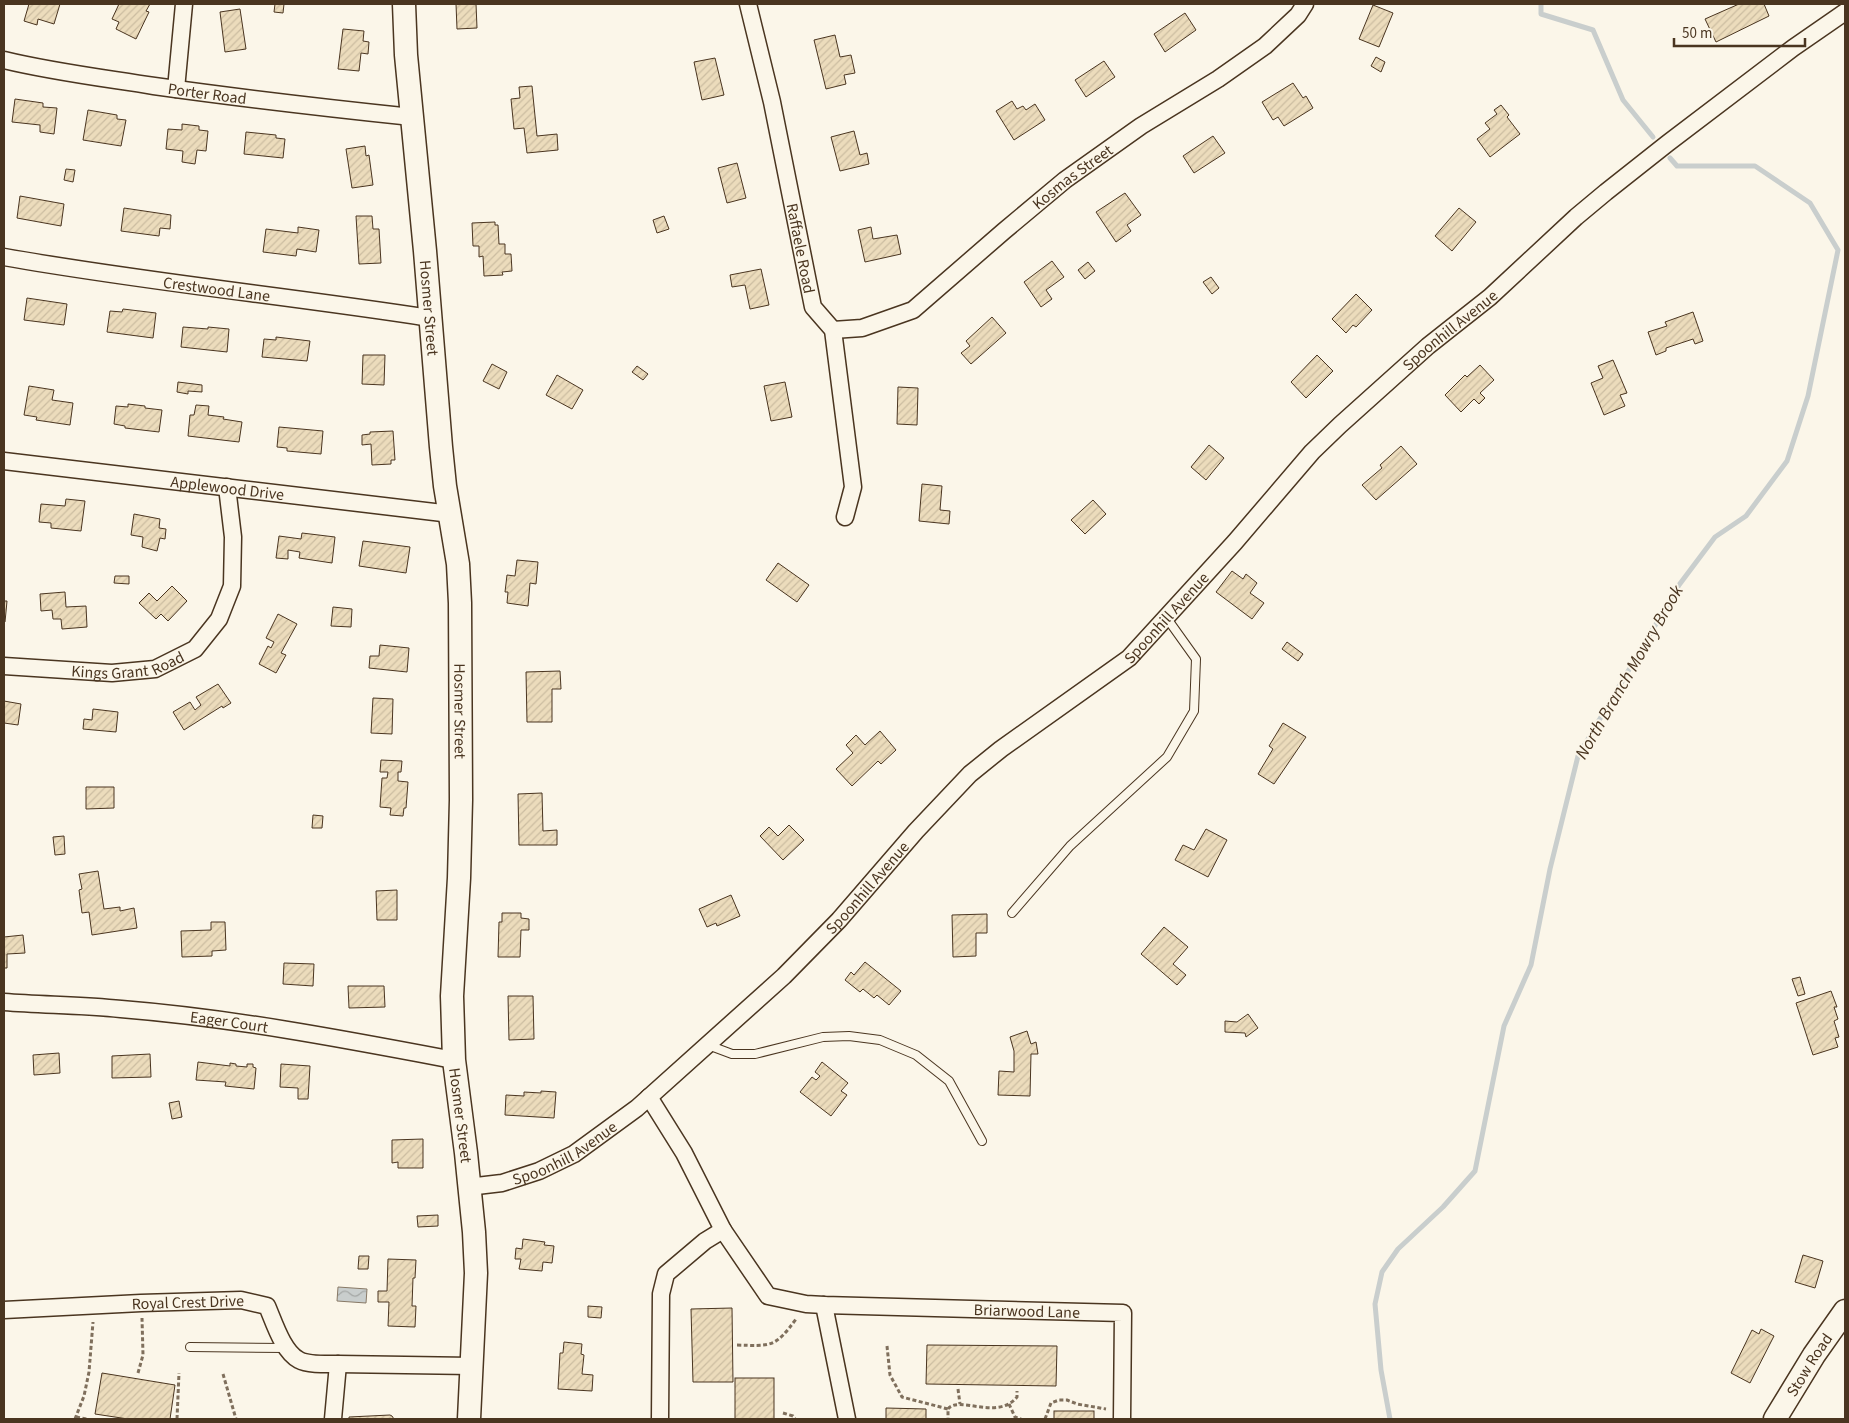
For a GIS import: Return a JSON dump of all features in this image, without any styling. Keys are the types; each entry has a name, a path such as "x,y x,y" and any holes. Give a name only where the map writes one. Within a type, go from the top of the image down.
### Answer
{"street":[{"path":"176,89 184,4"},
{"name":"Hosmer Street","path":"404,4 406,56 441,447 445,486 451,514 459,574 462,711 459,869 452,996 454,1060 466,1153 476,1274 469,1419"},
{"name":"Raffaele Road","path":"748,4 772,102 813,306 833,330"},
{"name":"Kosmas Street","path":"833,330 862,328 913,310 1004,230 1065,180 1141,126 1218,79 1265,46 1298,15 1305,4"},
{"name":"Spoonhill Avenue","path":"468,1187 502,1183 539,1172 574,1154 606,1132 649,1097 762,996 818,941 970,774 1001,749 1129,658 1235,542 1292,474 1340,425 1428,346 1504,284 1576,217 1606,192 1793,48 1845,12"},
{"name":"Porter Road","path":"4,60 40,69 176,89 263,101 412,117"},
{"name":"Crestwood Lane","path":"4,257 78,270 335,303 430,318"},
{"path":"833,330 853,487 845,517"},
{"name":"Applewood Drive","path":"4,461 451,514"},
{"name":"Kings Grant Road","path":"4,666 112,673 155,669 195,649 219,619 232,586 233,537 227,487"},
{"name":"Eager Court","path":"6,1006 121,1009 220,1020 345,1039 454,1060"},
{"name":"Briarwood Lane","path":"649,1097 684,1153 723,1230 768,1296 806,1304 824,1305 1123,1313 1122,1414"},
{"path":"660,1419 661,1294 666,1274 705,1241 723,1230"},
{"name":"Royal Crest Drive","path":"4,1310 241,1300 267,1306 286,1348 299,1361 322,1365 472,1366"},
{"path":"824,1305 847,1419"},
{"name":"Stow Road","path":"1775,1419 1814,1355 1845,1311"},
{"path":"333,1419 338,1364"}],"lane":[{"path":"1012,913 1070,846 1167,757 1194,711 1196,659 1166,617"},
{"path":"708,1045 732,1054 755,1054 823,1037 849,1036 880,1040 916,1054 948,1081 982,1141"},
{"path":"190,1347 286,1348"}],"path":[{"path":"138,1373 144,1342 141,1303"},
{"path":"87,1419 76,1418 84,1396 89,1372 93,1305"},
{"path":"737,1345 767,1346 783,1336"},
{"path":"887,1346 890,1375 902,1397 948,1409"},
{"path":"178,1419 179,1373"},
{"path":"223,1374 236,1419"},
{"path":"958,1389 960,1404"},
{"path":"948,1409 950,1406 960,1404 970,1407 990,1408 1008,1404 1017,1397 1017,1391"},
{"path":"1045,1419 1051,1403 1059,1400 1122,1414"},
{"path":"1008,1404 1015,1417 1021,1419"},
{"path":"948,1409 948,1419"},
{"path":"783,1413 788,1413 795,1419"}],"water":[{"path":"338,1287 367,1289 366,1303 337,1301"}],"building":[{"path":"29,4 60,4 54,24 38,19 37,25 24,21"},
{"path":"119,4 150,4 146,11 149,12 136,39 116,29 119,22 112,19"},
{"path":"275,4 284,4 283,13 274,12"},
{"path":"456,4 476,4 477,28 457,29"},
{"path":"1739,4 1764,4 1769,16 1716,42 1705,19"},
{"path":"1373,5 1393,13 1379,47 1359,39"},
{"path":"240,9 246,49 225,52 220,12"},
{"path":"1185,13 1196,30 1165,52 1154,34"},
{"path":"343,29 364,31 363,41 369,42 368,54 361,53 359,71 338,69"},
{"path":"835,35 840,57 851,55 855,73 844,75 846,84 826,89 814,40"},
{"path":"1376,57 1385,62 1381,72 1371,66"},
{"path":"715,58 724,95 702,100 694,62"},
{"path":"1104,61 1115,77 1086,97 1075,80"},
{"path":"1293,83 1303,98 1306,96 1313,108 1284,126 1278,117 1273,120 1262,102"},
{"path":"532,86 537,136 557,134 558,150 527,153 524,128 514,129 511,99 520,98 519,87"},
{"path":"15,99 43,103 43,107 57,108 54,134 40,132 40,125 12,122"},
{"path":"1012,101 1017,109 1023,106 1026,110 1035,104 1045,120 1014,140 996,111"},
{"path":"1501,105 1509,115 1507,117 1520,134 1490,157 1477,139 1490,129 1485,123 1497,114 1494,110"},
{"path":"88,110 117,115 117,119 126,120 121,146 83,140"},
{"path":"182,124 199,126 199,130 208,131 206,151 197,150 195,164 182,162 183,151 166,149 168,129 182,130"},
{"path":"854,131 860,155 867,153 869,164 840,171 831,137"},
{"path":"246,132 276,135 276,138 285,139 283,158 244,154"},
{"path":"1213,136 1225,153 1194,173 1183,156"},
{"path":"365,146 366,156 369,155 373,185 352,188 346,149"},
{"path":"737,163 746,198 727,203 718,168"},
{"path":"66,169 75,170 73,182 64,180"},
{"path":"1125,193 1141,215 1127,225 1131,231 1116,242 1096,212"},
{"path":"20,196 64,204 61,226 17,218"},
{"path":"124,208 171,215 170,229 160,228 159,236 121,231"},
{"path":"1459,208 1476,222 1452,251 1435,236"},
{"path":"356,216 372,216 373,229 379,229 381,263 359,264"},
{"path":"664,216 669,229 657,233 653,220"},
{"path":"495,222 495,225 498,225 499,244 505,244 505,254 511,254 512,271 502,272 503,275 484,276 483,256 479,257 479,246 473,246 472,223"},
{"path":"298,227 319,230 316,252 297,249 296,256 263,252 266,229 298,233"},
{"path":"871,227 873,239 897,235 901,254 865,262 858,230"},
{"path":"1052,261 1064,277 1046,290 1052,299 1041,307 1024,282"},
{"path":"1088,262 1095,271 1085,279 1078,270"},
{"path":"761,269 769,305 750,309 745,285 732,287 730,275"},
{"path":"1211,277 1219,288 1212,294 1203,282"},
{"path":"1356,294 1372,310 1356,327 1353,325 1346,333 1332,319"},
{"path":"27,298 67,304 64,325 24,320"},
{"path":"123,309 156,313 153,338 107,332 110,311 122,312"},
{"path":"1693,312 1703,341 1695,344 1693,339 1666,348 1666,351 1656,355 1648,332 1667,326 1665,322"},
{"path":"992,317 1006,333 971,364 961,353 970,346 966,341"},
{"path":"183,327 229,329 227,352 181,347"},
{"path":"276,337 310,341 307,361 262,357 264,339 276,340"},
{"path":"363,355 385,355 384,385 362,384"},
{"path":"1317,355 1333,371 1306,398 1291,382"},
{"path":"1613,360 1627,393 1620,395 1625,406 1604,415 1591,383 1603,378 1598,366"},
{"path":"492,364 507,372 499,389 483,381"},
{"path":"1480,365 1494,380 1480,393 1485,398 1479,404 1474,399 1461,412 1445,395 1465,375 1467,377"},
{"path":"637,366 648,374 643,380 632,372"},
{"path":"557,375 583,390 572,409 546,395"},
{"path":"178,382 202,385 202,392 188,391 188,394 177,392"},
{"path":"785,382 792,417 771,421 764,386"},
{"path":"29,386 54,390 52,400 73,403 70,425 36,420 37,417 24,415"},
{"path":"898,387 918,388 917,425 897,424"},
{"path":"128,404 162,410 159,432 125,428 125,426 114,424 116,406 128,407"},
{"path":"196,405 209,406 208,415 242,422 239,442 188,436 190,415 194,415"},
{"path":"279,427 323,431 321,454 287,451 287,448 277,447"},
{"path":"393,431 395,460 391,460 391,464 372,465 371,444 362,445 362,435 370,434 370,432"},
{"path":"1209,445 1224,458 1206,480 1191,467"},
{"path":"1401,446 1417,464 1376,500 1362,485 1382,468 1380,465"},
{"path":"922,484 942,486 940,510 950,511 949,524 919,521"},
{"path":"66,499 85,501 81,531 51,528 51,523 39,522 41,504 65,506"},
{"path":"1093,500 1106,514 1085,534 1071,520"},
{"path":"134,514 160,519 159,528 166,529 165,539 160,538 157,551 142,547 143,537 131,535"},
{"path":"302,533 335,537 332,563 299,558 300,552 288,550 288,559 276,558 279,536 301,539"},
{"path":"363,541 410,547 406,573 359,566"},
{"path":"517,560 538,562 536,584 530,583 528,606 507,603 508,592 505,592 507,575 515,576"},
{"path":"778,563 809,585 797,602 766,580"},
{"path":"1232,571 1243,579 1246,574 1257,583 1250,593 1264,603 1252,619 1216,592"},
{"path":"115,576 129,576 129,584 114,583"},
{"path":"172,586 187,601 168,621 161,614 156,619 139,603 149,593 157,601"},
{"path":"65,592 66,607 86,606 87,627 62,629 61,619 53,619 52,610 41,611 40,594"},
{"path":"4,601 7,601 5,622 4,622"},
{"path":"333,607 352,609 351,627 331,626"},
{"path":"278,614 297,624 281,653 286,655 276,673 259,664 268,646 271,648 274,642 266,638"},
{"path":"1287,642 1303,654 1298,661 1282,649"},
{"path":"380,645 409,648 407,672 369,668 370,656 379,656"},
{"path":"560,671 561,689 552,689 552,722 527,722 526,672"},
{"path":"218,684 231,703 223,708 222,706 184,730 173,712 190,702 195,710 201,705 196,697"},
{"path":"373,698 393,699 392,734 371,733"},
{"path":"4,701 21,704 18,725 4,723"},
{"path":"93,709 118,712 116,732 83,729 84,719 92,720"},
{"path":"1283,723 1306,737 1274,784 1258,774 1273,749 1269,746"},
{"path":"880,731 896,750 881,764 878,761 852,786 836,769 853,753 846,745 856,735 865,745"},
{"path":"381,760 402,761 401,772 398,772 398,781 408,782 406,808 404,808 403,816 390,815 391,808 380,807 382,778 387,778 388,772 380,772"},
{"path":"86,787 114,787 114,808 86,809"},
{"path":"542,793 543,831 557,830 557,845 519,845 518,794"},
{"path":"313,815 323,816 322,828 312,828"},
{"path":"789,825 804,840 783,860 760,836 769,827 778,836"},
{"path":"1206,829 1227,840 1208,877 1175,860 1183,845 1194,850"},
{"path":"64,836 65,854 55,855 53,837"},
{"path":"98,871 104,909 120,907 120,911 134,908 137,928 92,935 89,912 82,913 79,890 82,889 79,874"},
{"path":"397,890 397,920 377,920 376,891"},
{"path":"731,895 740,916 717,926 716,923 707,927 699,909"},
{"path":"502,913 521,913 521,918 529,919 529,930 521,930 520,957 498,957 499,922 502,922"},
{"path":"987,914 987,933 976,933 976,956 953,957 952,915"},
{"path":"211,922 225,922 226,950 212,951 212,956 182,957 181,931 211,930"},
{"path":"1164,927 1188,947 1173,964 1186,975 1177,985 1141,954"},
{"path":"23,935 25,953 7,954 7,968 4,968 4,937"},
{"path":"865,962 901,991 889,1005 877,995 874,998 863,989 860,992 845,980 851,972 854,975"},
{"path":"284,963 314,964 313,986 283,984"},
{"path":"1800,977 1805,994 1798,996 1792,979"},
{"path":"348,986 384,986 385,1007 349,1008"},
{"path":"1831,991 1837,1007 1834,1007 1838,1019 1834,1021 1839,1037 1835,1038 1838,1047 1813,1055 1796,1003"},
{"path":"508,996 533,996 534,1039 509,1040"},
{"path":"1248,1014 1258,1028 1246,1037 1245,1033 1225,1032 1225,1021 1237,1022"},
{"path":"1027,1031 1031,1044 1036,1042 1038,1054 1031,1054 1030,1096 998,1095 999,1071 1014,1072 1014,1051 1010,1037"},
{"path":"59,1053 60,1073 34,1075 33,1055"},
{"path":"150,1054 151,1077 112,1078 112,1056"},
{"path":"198,1062 230,1066 230,1063 236,1064 236,1066 247,1067 247,1064 253,1064 253,1067 256,1068 254,1089 225,1086 226,1082 196,1080"},
{"path":"822,1062 848,1083 841,1091 847,1095 831,1116 800,1092 812,1077 816,1080 820,1076 815,1072"},
{"path":"281,1064 310,1066 308,1099 298,1099 298,1088 280,1087"},
{"path":"541,1091 556,1092 554,1118 505,1115 506,1095 524,1096 524,1092 541,1093"},
{"path":"179,1101 182,1117 172,1119 169,1103"},
{"path":"423,1139 423,1168 398,1168 398,1162 392,1163 392,1140"},
{"path":"438,1215 438,1226 418,1227 417,1216"},
{"path":"523,1239 545,1242 544,1245 554,1246 552,1263 543,1262 542,1271 519,1269 521,1259 515,1259 516,1248 522,1249"},
{"path":"1803,1255 1823,1261 1815,1288 1795,1282"},
{"path":"359,1256 369,1256 368,1269 358,1269"},
{"path":"388,1259 416,1260 412,1306 416,1306 415,1327 388,1326 389,1302 378,1302 378,1291 387,1291"},
{"path":"588,1306 602,1307 601,1318 588,1317"},
{"path":"732,1308 733,1382 693,1382 691,1309"},
{"path":"1761,1329 1774,1336 1750,1383 1731,1373 1752,1330 1759,1334"},
{"path":"564,1342 582,1344 581,1354 584,1355 582,1374 593,1375 592,1391 558,1389 560,1353 563,1353"},
{"path":"927,1345 1057,1346 1056,1386 926,1384"},
{"path":"102,1373 175,1385 170,1419 128,1419 95,1414"},
{"path":"735,1378 774,1378 774,1419 735,1419"},
{"path":"886,1408 926,1409 926,1419 886,1419"},
{"path":"1054,1411 1094,1411 1094,1419 1054,1419"},
{"path":"390,1415 394,1419 349,1419 349,1417"}],"waterway":[{"name":"North Branch Mowry Brook","path":"1541,4 1541,14 1593,30 1623,100 1653,137"},
{"name":"North Branch Mowry Brook","path":"1390,1419 1381,1370 1375,1304 1382,1272 1398,1249 1443,1207 1475,1171 1504,1026 1531,965 1550,869 1578,756 1679,585 1715,537 1746,516 1787,461 1808,396 1838,250 1810,203 1755,166 1677,166 1670,158"}]}
